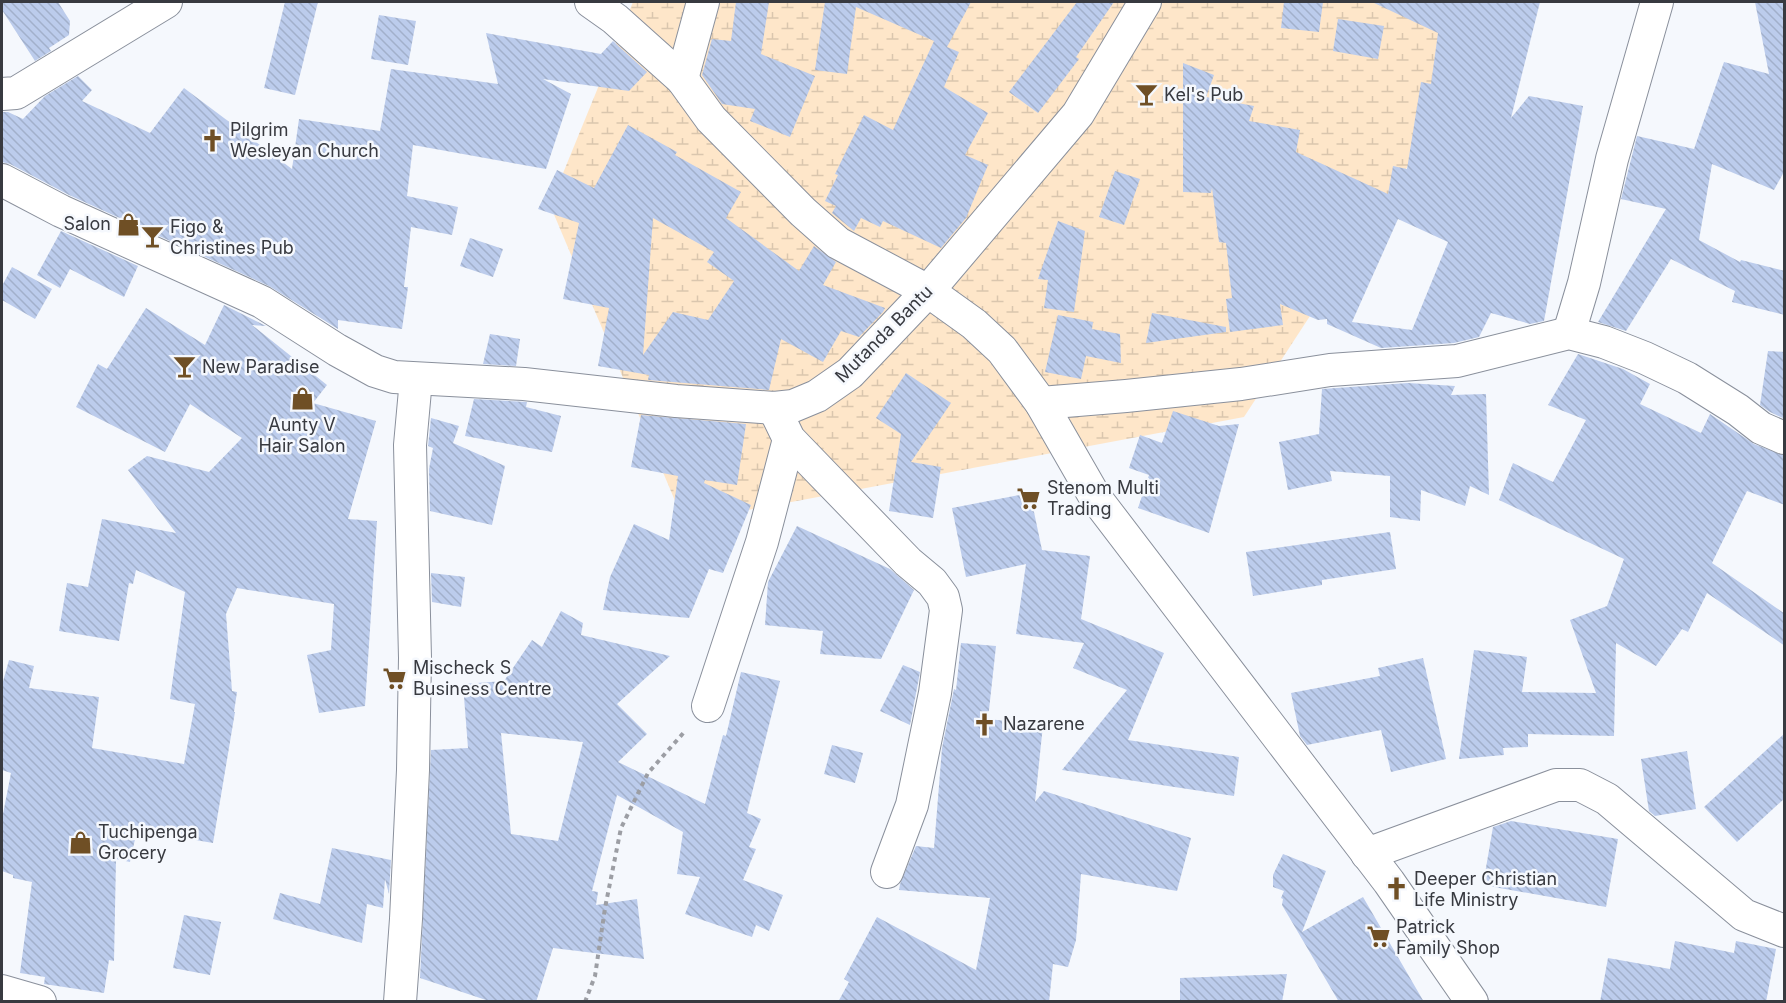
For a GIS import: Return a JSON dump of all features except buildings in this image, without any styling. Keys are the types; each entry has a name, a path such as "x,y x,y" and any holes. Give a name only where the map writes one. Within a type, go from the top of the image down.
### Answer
{"street":[{"path":"2,94 16,93 166,2"},
{"path":"591,2 615,19 682,79 711,119 803,212 838,243 928,291 974,324 1002,350 1041,403 1095,497 1389,882 1472,1002"},
{"path":"682,79 703,2"},
{"name":"Mutanda Bantu","path":"2,180 61,211 262,302 337,350 375,371 394,377 524,384 676,401 774,408 793,406 818,396 850,373 928,291 1078,114 1145,2"},
{"path":"1569,333 1584,283 1612,159 1657,2"},
{"path":"1041,403 1241,384 1330,369 1456,361 1569,333 1604,342 1688,378 1738,410 1761,428 1785,438"},
{"path":"400,1002 413,748 415,658 410,445 416,379"},
{"path":"774,408 789,439 908,562 932,582 943,597 946,610 935,693 912,805 887,872"},
{"path":"708,706 762,542 789,439"},
{"path":"1367,854 1556,785 1580,785 1607,799 1744,915 1785,931"},
{"path":"2,991 40,1002"}],"path":[{"path":"585,1002 595,976 621,828 648,773 708,706"}],"green space":[{"path":"633,2 1515,2 1244,417 684,522 550,205"}],"place":[{"name":"Kel's Pub","path":"1146,95"},
{"name":"Pilgrim Wesleyan Church","path":"212,140"},
{"name":"Salon","path":"129,224"},
{"name":"Figo & Christines Pub","path":"152,237"},
{"name":"New Paradise","path":"184,367"},
{"name":"Aunty V Hair Salon","path":"302,399"},
{"name":"Stenom Multi Trading","path":"1029,498"},
{"name":"Mischeck S Business Centre","path":"395,678"},
{"name":"Nazarene","path":"985,724"},
{"name":"Tuchipenga Grocery","path":"80,842"},
{"name":"Deeper Christian Life Ministry","path":"1396,889"},
{"name":"Patrick Family Shop","path":"1378,937"}]}
